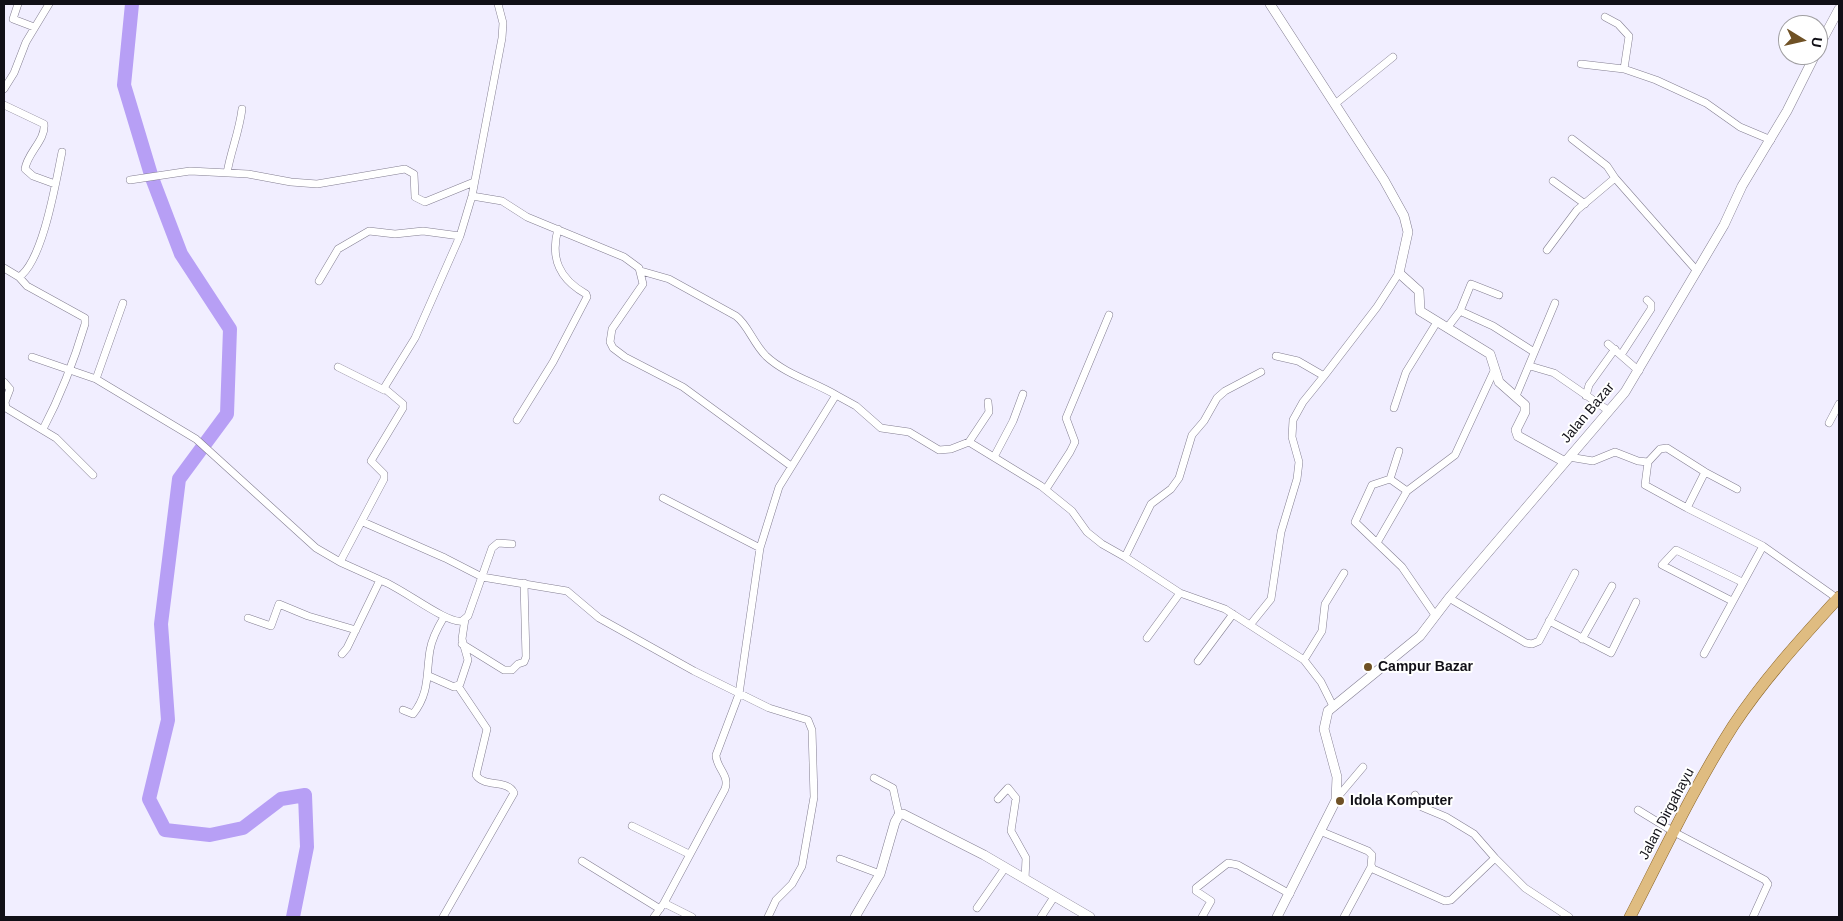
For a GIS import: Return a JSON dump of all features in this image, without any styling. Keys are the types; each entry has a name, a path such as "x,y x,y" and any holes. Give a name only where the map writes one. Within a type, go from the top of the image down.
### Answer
{"main road":[{"name":"Jalan Dirgahayu","path":"1630,917 1674,832 1734,726 1785,656 1839,598"}],"street":[{"path":"18,4 13,19 34,27"},
{"path":"4,89 34,27 49,4"},
{"path":"384,390 415,338 460,236 472,196 502,38 503,23 498,4"},
{"path":"1250,625 1271,599 1281,532 1297,479 1299,462 1292,437 1294,420 1303,402 1377,307 1399,273 1408,232 1406,222 1384,180 1270,4"},
{"path":"1828,29 1839,9"},
{"path":"1606,16 1618,24 1629,36 1624,69"},
{"path":"1335,104 1393,57"},
{"path":"1581,64 1624,69 1656,80 1706,102 1740,127 1771,140"},
{"name":"Jalan Bazar","path":"1333,706 1410,646 1567,459 1609,412 1639,371 1724,225 1742,186 1771,140 1810,65"},
{"path":"4,105 44,124 44,131 26,162 25,169 33,176 55,184"},
{"path":"227,173 233,142 238,135 242,110"},
{"path":"1572,139 1608,166 1615,178 1697,270"},
{"path":"19,277 32,260 48,218 62,152"},
{"path":"130,180 190,171 227,173 318,184 405,169 414,174 415,197 425,202 474,182"},
{"path":"1547,250 1577,210 1615,178"},
{"path":"1553,181 1585,204"},
{"path":"472,196 502,202 527,217 634,262 641,271 643,284 610,336 613,348 625,357 683,387 791,466"},
{"path":"516,420 553,362 587,297 562,272 555,258 554,245 558,229"},
{"path":"319,281 338,250 369,231 395,234 423,231 460,236"},
{"path":"4,268 19,277 28,286 85,318 85,324 70,370 43,429"},
{"path":"641,271 669,279 744,321 757,347 768,358 856,406 881,428 909,432 939,450 951,449 969,442 989,412 988,402"},
{"path":"1399,273 1418,291 1420,311 1490,354 1499,382 1516,396 1526,408 1516,430 1518,436 1567,459 1593,461 1615,452 1648,462"},
{"path":"1447,328 1460,311 1471,284 1498,295"},
{"path":"1621,355 1651,310 1651,304 1647,300"},
{"path":"96,379 122,303"},
{"path":"1516,396 1555,303"},
{"path":"1460,311 1493,326 1534,352"},
{"path":"1046,489 1070,452 1074,442 1066,418 1068,410 1109,314"},
{"path":"1394,408 1406,372 1436,322"},
{"path":"1586,396 1612,347 1639,371"},
{"path":"1276,356 1298,361 1324,376"},
{"path":"32,357 96,379 196,438 316,548 340,562 401,589 444,617 453,621 465,619"},
{"path":"1530,366 1554,374 1609,412"},
{"path":"338,367 384,390 403,404 403,408 372,461 384,476 363,522 340,562"},
{"path":"1378,541 1407,491 1455,455 1494,371"},
{"path":"1125,557 1151,504 1170,489 1179,478 1192,435 1204,421 1217,398 1224,391 1261,372"},
{"path":"4,382 10,389 5,402 6,408 43,429 75,456 93,475"},
{"path":"654,917 662,906 726,784 725,775 716,761 716,755 739,694 760,548 779,487 836,394"},
{"path":"994,457 1013,421 1023,394"},
{"path":"1829,423 1839,404"},
{"path":"969,442 1046,489 1072,510 1094,539 1180,593 1213,604 1233,614 1304,660 1313,669 1333,706 1324,723 1325,740 1336,777 1336,800"},
{"path":"1738,489 1705,472 1667,448 1660,448 1648,462 1646,487 1763,546 1839,598"},
{"path":"1399,452 1390,479 1374,483 1355,520 1356,524 1378,541 1402,567 1436,615"},
{"path":"1688,508 1705,472"},
{"path":"1390,479 1407,491"},
{"path":"663,498 760,548"},
{"path":"363,522 445,558 482,577 568,591 599,618 739,694 769,708 806,718 812,730 814,797 802,866 792,884 776,900 768,917"},
{"path":"458,686 468,660 462,644 465,619 494,544 512,544"},
{"path":"1704,654 1763,546"},
{"path":"1732,601 1662,565 1676,550 1742,582"},
{"path":"1304,660 1322,631 1325,604 1344,573"},
{"path":"1449,598 1526,643 1532,644 1538,641 1575,573"},
{"path":"342,654 348,648 380,580"},
{"path":"462,644 504,670 512,670 526,660 524,583"},
{"path":"1582,639 1612,586"},
{"path":"1147,638 1180,593"},
{"path":"1549,621 1611,653 1636,602"},
{"path":"248,618 271,626 280,604 308,616 356,630"},
{"path":"1198,661 1233,614"},
{"path":"403,710 411,714 415,712 424,696 429,676 430,648 444,617"},
{"path":"429,676 451,686 458,686"},
{"path":"443,917 514,793 509,787 481,781 476,775 487,729 458,686"},
{"path":"1277,917 1336,800 1364,766"},
{"path":"855,917 880,874 899,816 893,788 874,778"},
{"path":"998,799 1008,788 1016,798 1011,831 1026,858 1025,879"},
{"path":"1415,795 1422,807 1446,816 1474,834 1524,888 1568,917"},
{"path":"1638,810 1674,832 1765,880 1768,884 1752,917"},
{"path":"899,816 906,815 1025,879 1090,917"},
{"path":"632,826 689,854"},
{"path":"1320,831 1368,851 1372,855 1371,867 1344,917"},
{"path":"1371,867 1445,901 1451,900 1495,858"},
{"path":"840,859 880,874"},
{"path":"582,861 662,906 692,917"},
{"path":"1202,917 1211,902 1196,892 1196,886 1228,863 1238,865 1290,894"},
{"path":"977,908 1005,868"},
{"path":"1041,917 1054,897"}],"waterway":[{"path":"132,4 124,85 152,178 181,254 230,329 227,414 179,479 161,624 168,720 149,799 165,830 210,835 243,828 281,799 305,795 307,847 293,917"}],"place":[{"name":"Campur Bazar","path":"1368,667"},
{"name":"Idola Komputer","path":"1340,801"}]}
